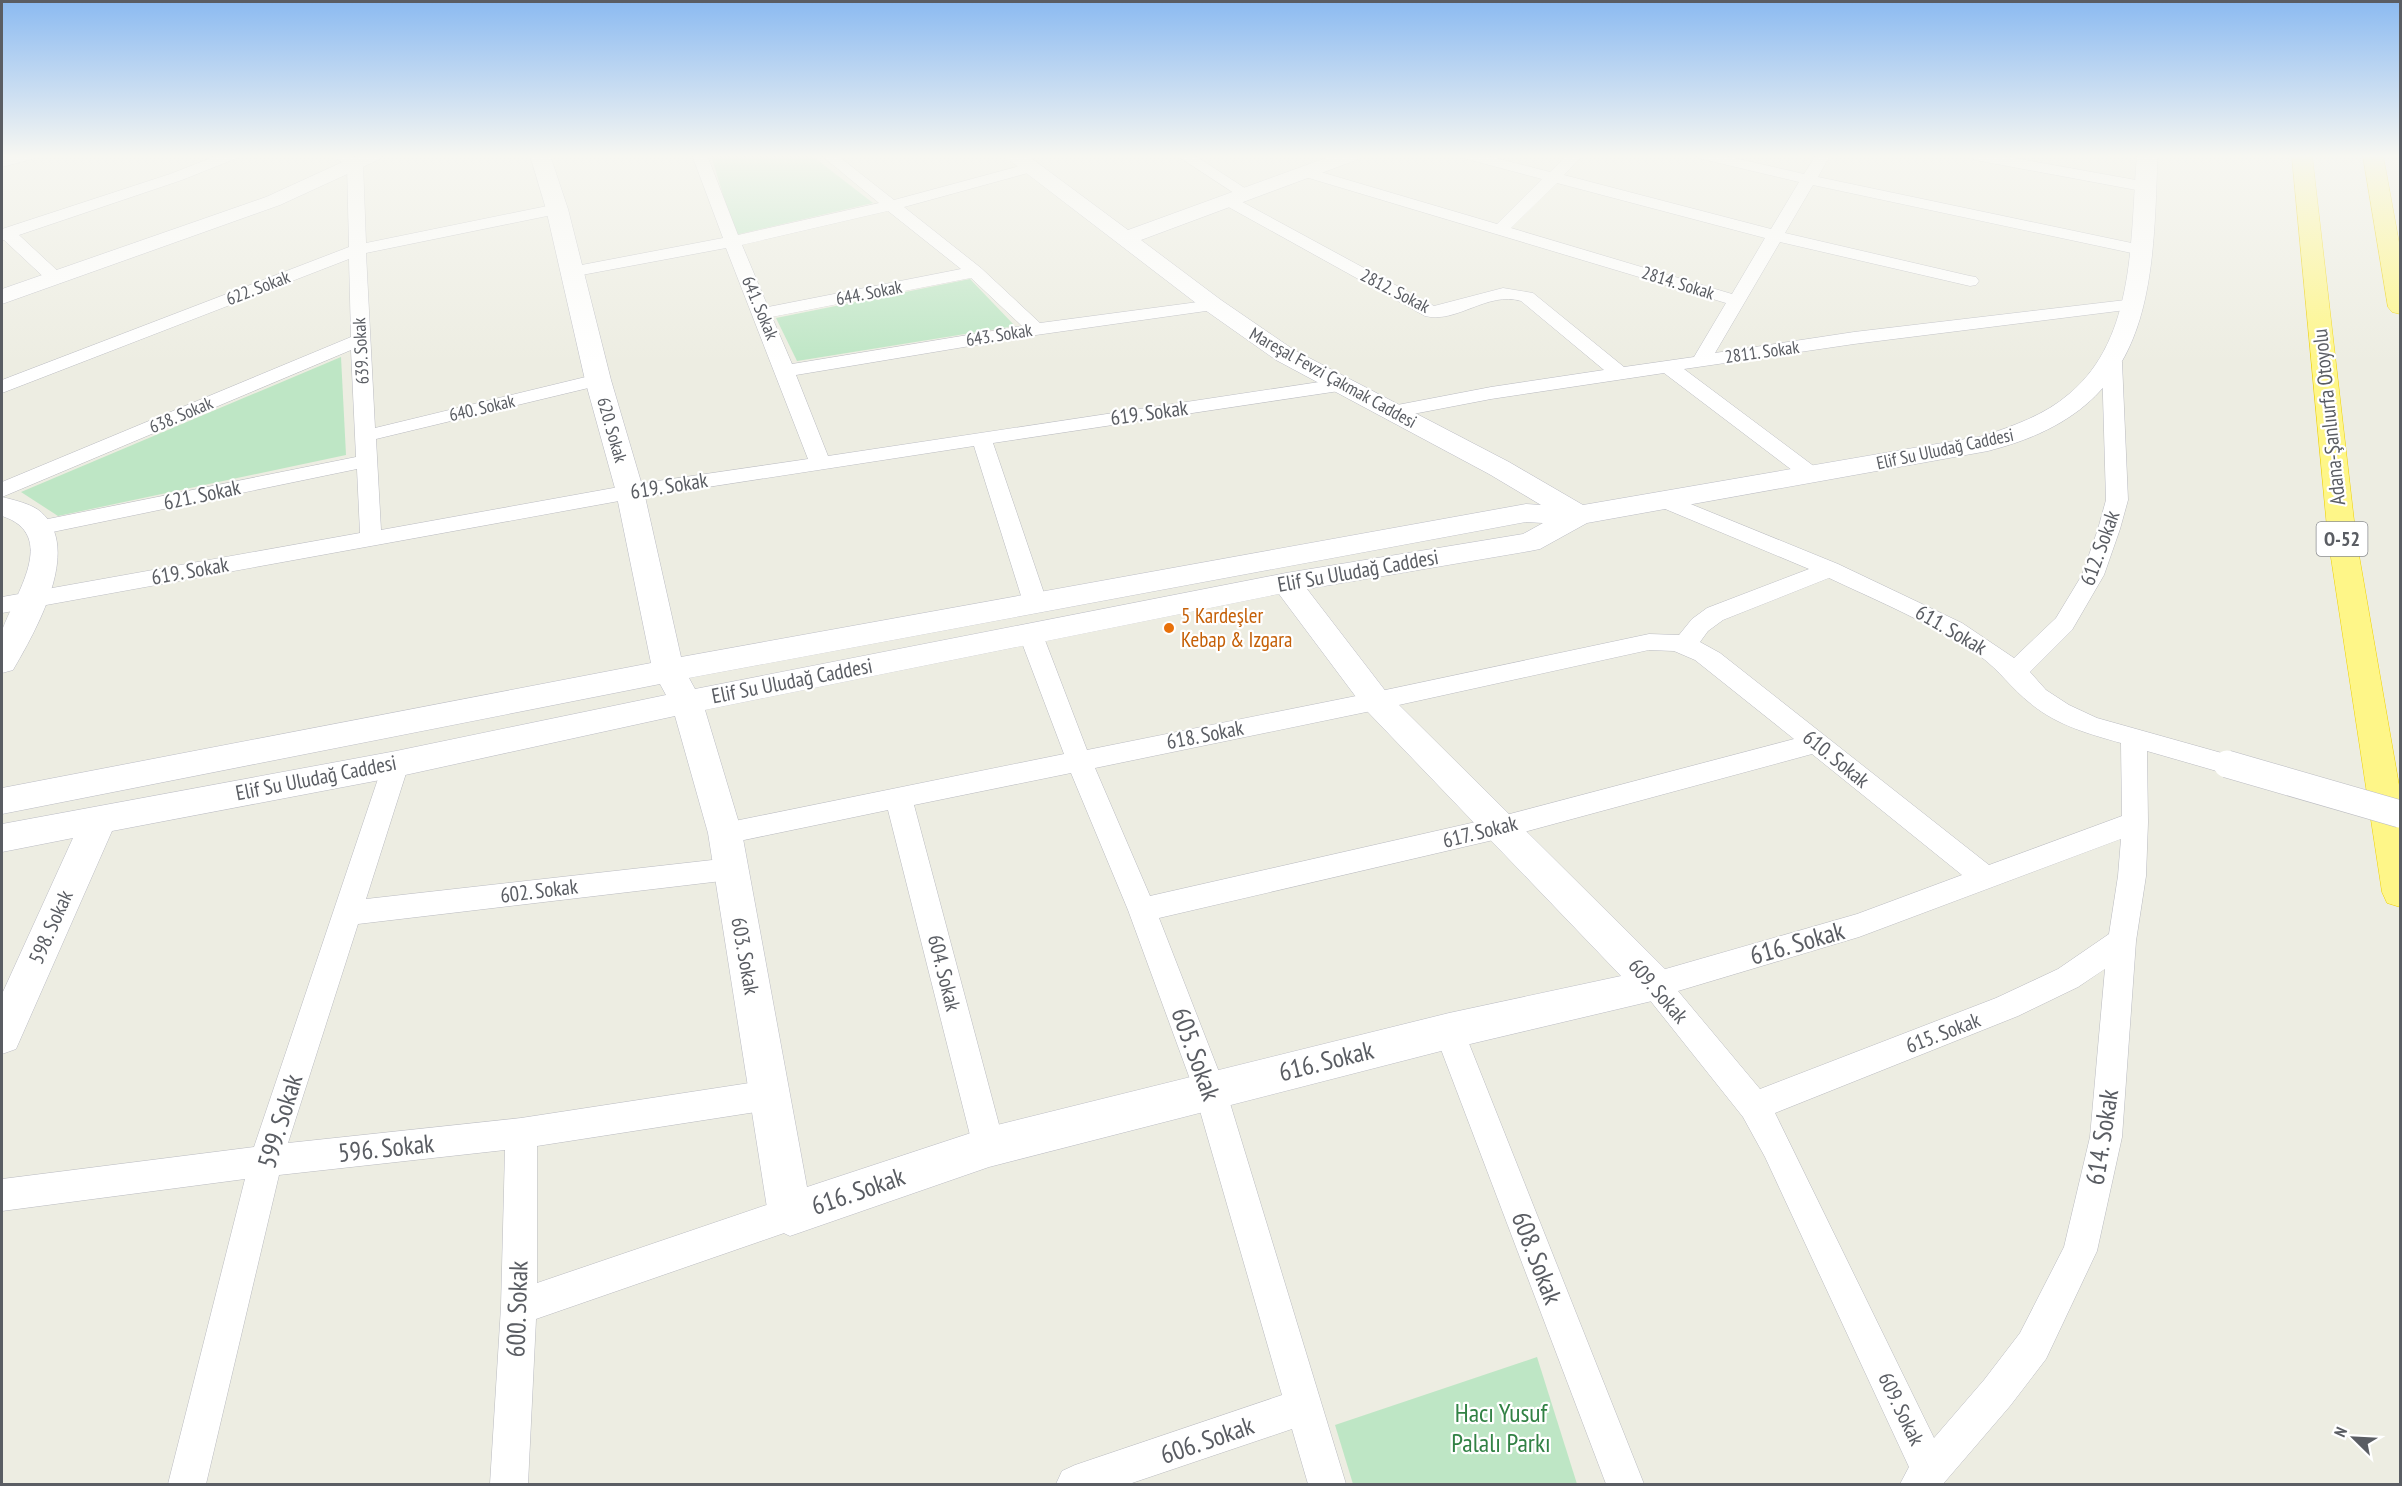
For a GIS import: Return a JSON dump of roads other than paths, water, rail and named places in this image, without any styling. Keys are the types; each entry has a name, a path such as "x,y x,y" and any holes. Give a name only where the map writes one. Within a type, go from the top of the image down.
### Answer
{"highway":[{"name":"Adana-Şanlıurfa Otoyolu","path":"2309,224 2342,538 2400,892"},
{"path":"2385,224 2400,307"}],"main road":[{"path":"2,297 210,224"},
{"name":"620. Sokak","path":"560,224 598,380 630,492 668,671 687,702"},
{"name":"Mareşal Fevzi Çakmak Caddesi","path":"1108,224 1213,306 1286,355 1499,468 1579,514"},
{"path":"1126,238 1164,224"},
{"name":"Elif Su Uludağ Caddesi","path":"2,801 668,671 1526,513 1579,514 1666,501 1988,443 2019,434 2044,423 2086,394 2112,362 2122,343 2134,304 2143,224"},
{"path":"2,506 32,519 43,539 44,563 31,600 2,662"},
{"name":"Elif Su Uludağ Caddesi","path":"2,838 396,764 687,702 1286,583 1530,542 1579,514"},
{"name":"609. Sokak","path":"1286,583 1376,701 1655,984"},
{"name":"603. Sokak","path":"687,702 728,851 790,1214"},
{"name":"598. Sokak","path":"2,1036 100,818"},
{"name":"616. Sokak","path":"790,1214 989,1147 1449,1031 1655,984"}],"street":[{"path":"4,234 33,224"},
{"name":"639. Sokak","path":"357,224 370,538"},
{"name":"622. Sokak","path":"2,387 357,250 482,224"},
{"name":"641. Sokak","path":"725,224 786,371 820,462"},
{"path":"571,272 731,242 808,224"},
{"path":"917,224 975,272 1036,329"},
{"name":"2812. Sokak","path":"1282,224 1431,312 1444,312 1485,297 1508,292 1527,297 1619,373"},
{"name":"2814. Sokak","path":"1485,224 1738,301"},
{"path":"1501,229 1506,224"},
{"path":"1732,224 1970,280"},
{"path":"1701,361 1783,224"},
{"path":"2020,224 2141,250"},
{"path":"4,234 55,278"},
{"name":"644. Sokak","path":"762,314 975,272"},
{"name":"2811. Sokak","path":"1392,412 1491,393 1619,373 1670,368 1701,361 1866,337 2134,304"},
{"name":"643. Sokak","path":"786,371 1036,329 1213,306"},
{"name":"638. Sokak","path":"2,490 360,340"},
{"name":"612. Sokak","path":"2015,672 2064,624 2093,575 2109,529 2117,500 2112,362"},
{"path":"1670,368 1812,475"},
{"name":"640. Sokak","path":"365,436 598,380"},
{"name":"619. Sokak","path":"2,604 630,492 1339,385"},
{"path":"981,438 1035,602"},
{"name":"621. Sokak","path":"38,528 367,461"},
{"name":"611. Sokak","path":"1666,501 1830,569 1954,629 1989,651 2015,672 2037,696 2060,712 2090,725 2400,814"},
{"path":"1685,644 1700,625 1715,614 1830,569"},
{"name":"605. Sokak","path":"1031,635 1079,761 1142,910 1210,1090 1327,1485"},
{"name":"618. Sokak","path":"728,851 899,800 1079,761 1376,701 1649,642 1666,640 1685,644"},
{"name":"610. Sokak","path":"1685,644 1711,659 1984,877"},
{"name":"614. Sokak","path":"1924,1477 1997,1393 2034,1346 2080,1251 2106,1137 2122,941 2132,876 2135,822 2134,736"},
{"name":"617. Sokak","path":"1142,910 1502,827 1816,743"},
{"name":"599. Sokak","path":"187,1485 266,1161 396,764"},
{"name":"604. Sokak","path":"899,800 989,1147"},
{"name":"616. Sokak","path":"1655,984 1859,925 2135,822"},
{"name":"602. Sokak","path":"347,913 728,851"},
{"name":"615. Sokak","path":"1754,1106 2007,1007 2068,978 2122,941"},
{"name":"609. Sokak","path":"1655,984 1754,1106 1776,1146 1924,1477"},
{"name":"608. Sokak","path":"1449,1031 1625,1485"},
{"name":"596. Sokak","path":"2,1195 266,1161 521,1133 769,1095"},
{"name":"600. Sokak","path":"510,1485 519,1307 521,1133"},
{"name":"616. Sokak","path":"519,1307 790,1214"},
{"name":"606. Sokak","path":"1075,1485 1305,1406"}],"place":[{"name":"5 Kardeşler Kebap & Izgara","path":"1169,628"}],"park label":[{"name":"Hacı Yusuf Palalı Parkı","path":"1501,1428"}]}
